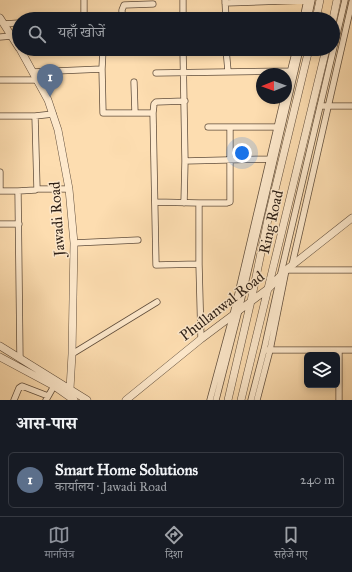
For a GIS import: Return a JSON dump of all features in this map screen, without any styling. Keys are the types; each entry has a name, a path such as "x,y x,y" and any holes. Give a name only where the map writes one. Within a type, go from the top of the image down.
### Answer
{"street":[{"path":"84,0 84,12"},
{"path":"183,0 183,12"},
{"path":"226,12 225,1 310,0"},
{"path":"306,12 310,0"},
{"path":"309,12 310,0"},
{"path":"317,12 320,0"},
{"path":"334,12 337,0"},
{"path":"340,21 344,3 352,4 340,52"},
{"path":"122,12 124,5 153,4"},
{"path":"2,21 12,22"},
{"name":"Jawadi Road","path":"2,21 12,36"},
{"path":"0,37 12,36"},
{"name":"Jawadi Road","path":"24,56 48,100 53,114 61,144 69,189 74,243 72,354 68,392"},
{"path":"103,56 103,113 153,112"},
{"path":"183,56 185,101 184,203"},
{"path":"227,56 228,71"},
{"path":"293,71 295,56"},
{"path":"216,400 298,56"},
{"path":"228,400 251,301 268,218 307,56"},
{"name":"Ring Road","path":"241,400 324,56"},
{"path":"257,400 280,277 320,106 332,56 339,56 292,265"},
{"path":"33,72 102,69"},
{"path":"156,73 293,71"},
{"path":"0,80 37,80"},
{"path":"134,82 135,113"},
{"path":"185,101 156,102 154,104 156,265 199,264"},
{"path":"210,400 236,313 283,104"},
{"path":"320,106 352,106"},
{"path":"0,116 36,116 53,114"},
{"path":"36,116 37,189"},
{"path":"208,127 277,127"},
{"path":"155,202 230,202 230,128"},
{"path":"185,161 270,159"},
{"path":"0,172 0,191 69,189"},
{"path":"18,191 20,358"},
{"path":"199,203 201,339"},
{"name":"Phullanwal Road","path":"126,400 201,339 269,288 286,270 352,218"},
{"path":"0,224 19,224"},
{"path":"74,243 138,240"},
{"path":"251,400 267,350 286,270 352,270"},
{"path":"72,354 157,302"},
{"path":"0,346 20,358 68,392 74,400"},
{"path":"267,350 352,350"},
{"path":"339,350 339,400"},
{"path":"0,357 54,386 87,400"},
{"path":"14,400 19,388 22,386 47,398 54,386"}],"place":[{"name":"Smart Home Solutions","path":"50,97"}]}
